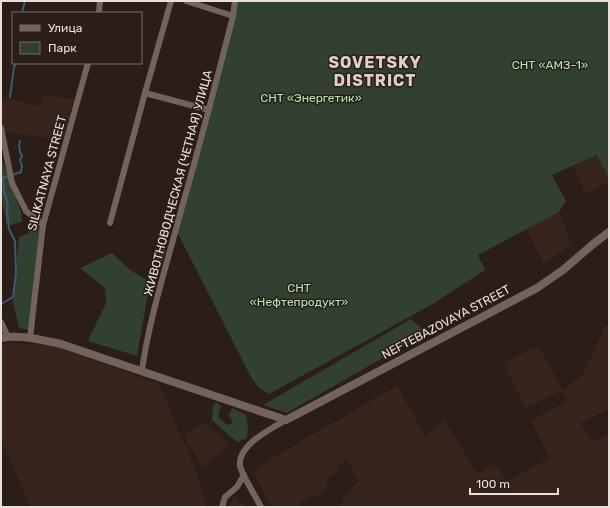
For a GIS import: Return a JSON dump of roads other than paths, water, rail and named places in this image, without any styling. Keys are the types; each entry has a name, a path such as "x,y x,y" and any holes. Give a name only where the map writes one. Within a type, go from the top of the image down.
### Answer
{"street":[{"path":"99,12 100,1"},
{"path":"110,223 171,1"},
{"path":"186,1 234,16"},
{"name":"ЖИВОТНОВОДЧЕСКАЯ (ЧЕТНАЯ) УЛИЦА","path":"142,370 150,328 234,16 236,1"},
{"name":"SILIKATNAYA STREET","path":"30,338 43,224 88,64"},
{"path":"145,93 209,110"},
{"path":"1,128 12,183 26,210 43,224"},
{"name":"NEFTEBAZOVAYA STREET","path":"286,420 537,288 563,270 609,232"},
{"path":"1,322 4,337 30,338 61,344 142,370 286,420"},
{"path":"261,507 244,475 240,462 246,448 255,439 286,420"},
{"path":"222,507 225,497 237,487 244,475"}],"waterway":[{"path":"22,12 25,1"},
{"path":"10,97 16,64"},
{"path":"1,304 13,297 16,273 15,241 9,229 7,211 8,205 4,191 3,178 21,172 22,166 20,160 22,157 19,149 20,141"}],"district":[{"name":"SOVETSKY DISTRICT","path":"375,71"}],"park label":[{"name":"СНТ «АМЗ-1»","path":"550,65"},
{"name":"СНТ «Энергетик»","path":"311,98"},
{"name":"СНТ «Нефтепродукт»","path":"299,295"}]}
